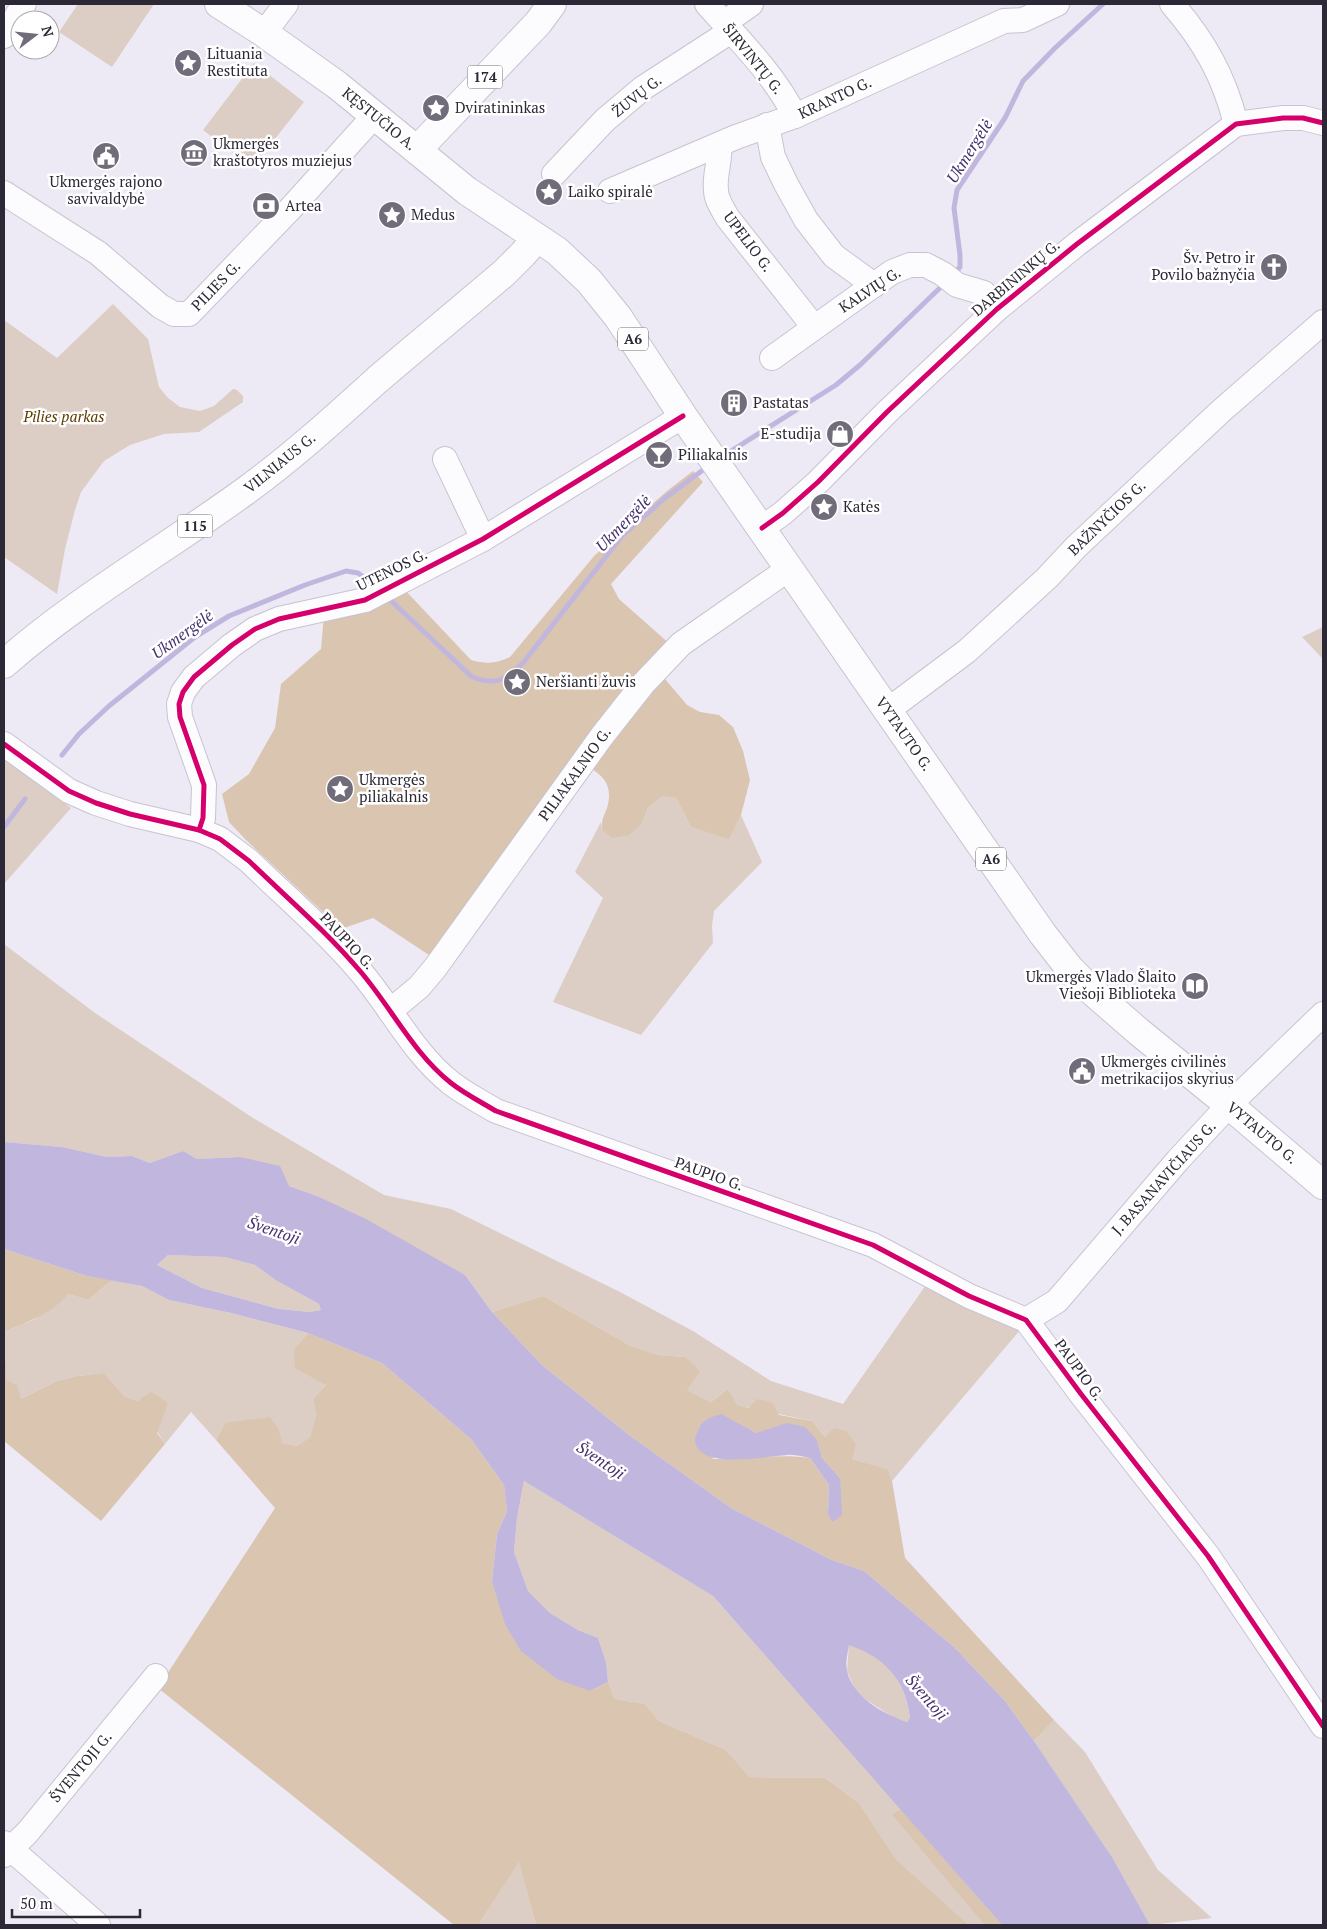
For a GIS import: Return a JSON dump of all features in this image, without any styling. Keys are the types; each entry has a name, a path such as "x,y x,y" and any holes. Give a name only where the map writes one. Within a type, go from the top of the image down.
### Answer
{"main road":[{"name":"KĘSTUČIO A.","path":"219,4 264,32 375,115 467,191 537,238"},
{"name":"174","path":"417,150 538,23 552,4"},
{"name":"VYTAUTO G.","path":"537,238 562,256 589,280 618,317 684,416 1042,932 1070,969 1139,1032 1230,1105 1323,1184"},
{"name":"VILNIAUS G.","path":"4,664 23,647 105,587 245,492 294,454 504,272 537,238"}],"street":[{"path":"264,32 286,4"},
{"name":"ŠIRVINTŲ G.","path":"707,4 761,63 795,116"},
{"name":"ŽUVŲ G.","path":"554,174 605,120 643,88 727,27 751,4"},
{"name":"KRANTO G.","path":"610,191 767,125 795,116 1001,12 1023,20 1057,4"},
{"path":"1172,4 1193,28 1216,65 1230,98 1236,124"},
{"path":"4,36 21,8"},
{"name":"PILIES G.","path":"4,193 98,252 160,306 174,314 189,314 292,207 375,115"},
{"name":"DARBININKŲ G.","path":"762,528 783,513 818,482 887,412 998,308 1077,244 1236,124 1259,120 1303,118 1323,124"},
{"path":"767,125 773,157 806,220 834,256 874,285"},
{"name":"UPELIO G.","path":"719,145 720,154 715,190 718,200 727,217 814,327"},
{"name":"KALVIŲ G.","path":"772,358 892,272 910,266 926,265 950,279 984,293 998,308"},
{"name":"BAŽNYČIOS G.","path":"888,710 967,651 1047,578 1076,547 1220,411 1323,322"},
{"name":"UTENOS G.","path":"199,830 203,818 204,784 180,717 179,704 183,692 194,677 232,645 256,629 279,619 369,598 483,539 684,416"},
{"path":"445,459 483,539"},
{"name":"PILIAKALNIO G.","path":"390,1010 419,987 435,968 602,736 643,684 681,644 790,568"},
{"name":"PAUPIO G.","path":"4,744 70,791 96,803 130,814 199,830 220,839 249,860 361,972 412,1042 450,1083 471,1097 496,1111 873,1246 969,1296 1026,1320 1081,1394 1208,1556 1323,1726"},
{"name":"J. BASANAVIČIAUS G.","path":"1026,1320 1057,1300 1178,1160 1230,1105 1323,1014"},
{"name":"ŠVENTOJI G.","path":"6,1849 27,1832 156,1676"},
{"path":"6,1849 98,1925"}],"green space":[{"path":"78,4 154,4 112,67 60,33"},
{"path":"254,63 304,102 252,168 203,130"},
{"name":"Pilies parkas","path":"113,304 148,339 159,387 168,398 180,407 200,411 214,406 233,389 243,396 243,402 199,432 164,434 130,445 104,461 81,492 65,549 57,594 4,557 4,320 57,358"},
{"path":"1323,627 1323,659 1302,637"},
{"path":"4,758 71,808 4,884"},
{"path":"662,795 676,798 691,827 729,838 741,815 762,862 714,911 712,926 713,943 641,1035 553,1002 603,898 575,872 601,822 602,830 642,823 648,808"},
{"path":"4,944 95,1013 253,1118 384,1195 451,1209 618,1291 693,1331 771,1381 843,1404 928,1282 1021,1329 892,1481 886,1469 852,1459 825,1437 812,1421 736,1405 728,1389 711,1402 687,1390 685,1357 658,1355 631,1346 543,1296 492,1312 465,1275 317,1196 289,1186 240,1157 197,1159 183,1151 150,1163 132,1156 107,1157 62,1147 4,1142"},
{"path":"168,1255 225,1257 255,1265 277,1281 319,1304 322,1310 310,1312 279,1309 202,1288 157,1265"},
{"path":"112,1280 142,1286 169,1300 231,1313 308,1333 294,1349 326,1385 313,1399 316,1415 310,1437 297,1446 281,1443 279,1430 225,1423 216,1440 191,1412 165,1444 138,1401 124,1396 104,1373 77,1376 57,1381 21,1399 6,1380 4,1332 35,1319 68,1294 88,1300"},
{"path":"524,1481 713,1596 901,1809 891,1814 984,1925 969,1925 896,1859 859,1803 825,1778 750,1777 726,1750 659,1721 645,1704 615,1699 608,1682 606,1662 598,1638 578,1630 550,1613 528,1591 514,1552 517,1518"},
{"path":"849,1644 873,1656 891,1672 904,1693 910,1719 906,1722 893,1717 857,1694 847,1671"},
{"path":"1054,1720 1085,1752 1158,1870 1212,1918 1150,1925 1112,1857 1034,1741"},
{"path":"519,1861 536,1925 483,1925 480,1922"}],"shaded area":[{"path":"693,471 703,482 611,584 619,599 672,646 654,666 687,705 700,712 719,715 733,727 743,751 750,780 741,815 729,839 691,827 676,798 662,796 648,808 642,823 629,835 612,838 602,830 602,821 609,798 607,784 598,773 578,759 432,957 373,918 341,929 229,822 222,794 249,774 275,728 281,684 321,649 324,615 404,589 471,660 491,663 500,661 510,657 595,555 667,491"},
{"path":"4,1249 87,1276 112,1280 88,1300 68,1294 47,1312 4,1332"},
{"path":"543,1296 631,1346 658,1355 685,1357 700,1371 687,1390 711,1402 728,1389 737,1405 749,1408 757,1399 773,1403 779,1415 812,1421 825,1437 834,1428 846,1431 856,1444 852,1459 887,1469 892,1481 905,1558 1054,1720 1034,1741 1005,1701 954,1647 864,1571 832,1560 731,1508 629,1435 542,1365 492,1312","holes":["745,1428 756,1433 769,1430 817,1440 822,1458 840,1478 828,1513 829,1485 810,1458 786,1456 712,1459"]},
{"path":"308,1333 382,1363 471,1439 504,1485 507,1511 497,1534 492,1581 590,1691 608,1682 615,1699 645,1704 659,1721 726,1750 750,1777 825,1778 859,1803 896,1859 969,1925 536,1925 519,1862 480,1922 483,1925 454,1925 158,1688 275,1508 216,1440 225,1423 270,1417 279,1430 282,1443 297,1446 310,1437 316,1415 313,1399 326,1385 295,1368 294,1349"},
{"path":"4,1361 6,1362 6,1380 17,1385 21,1399 57,1381 77,1376 104,1373 124,1396 138,1401 151,1392 168,1403 157,1433 165,1444 101,1521 4,1441"},
{"path":"901,1809 1002,1925 984,1925 891,1814"}],"water":[{"name":"Šventoji","path":"4,1142 62,1147 107,1157 132,1156 150,1163 183,1151 197,1159 240,1157 280,1166 289,1186 317,1196 366,1219 465,1275 492,1312 542,1365 629,1435 731,1508 832,1560 864,1571 954,1647 1005,1701 1034,1741 1112,1857 1150,1925 1002,1925 713,1596 524,1481 517,1518 514,1552 528,1591 550,1613 578,1630 598,1638 606,1662 608,1682 590,1691 557,1679 521,1651 505,1624 492,1581 497,1534 507,1511 504,1485 471,1439 382,1363 308,1333 231,1313 169,1300 142,1286 87,1276 4,1249","holes":["168,1255 225,1257 255,1265 277,1281 319,1304 321,1310 310,1312 279,1309 202,1288 157,1265","849,1645 862,1650 883,1663 898,1681 908,1704 910,1718 907,1722 879,1709 856,1689 850,1680 846,1668"]},
{"path":"721,1414 756,1433 787,1423 805,1427 817,1440 822,1458 840,1478 842,1515 832,1522 828,1513 829,1485 810,1458 790,1455 734,1460 720,1459 707,1456 699,1450 695,1440 700,1426 708,1419"}],"waterway":[{"name":"Ukmergėlė","path":"953,275 960,267 954,208 957,190 1005,118 1023,81 1055,48 1103,4"},
{"name":"Ukmergėlė","path":"720,458 836,385 860,365 945,283"},
{"name":"Ukmergėlė","path":"387,597 472,677 488,681 500,680 511,674 523,663 622,536 665,498 707,467"},
{"name":"Ukmergėlė","path":"62,755 79,734 109,706 195,637 229,616 305,585 346,571 358,573 377,587"},
{"name":"Ukmergėlė","path":"4,827 25,799"}],"cycle path":[{"path":"762,528 783,513 818,482 887,412 997,309 1077,244 1236,124 1283,118 1303,118 1323,123"},
{"path":"199,830 203,818 204,785 180,717 179,704 183,692 194,677 232,645 255,629 279,619 365,600 483,539 683,416"},
{"path":"4,744 69,791 96,803 130,814 199,830 220,839 249,861 347,956 437,1071 462,1091 496,1111 873,1245 969,1296 1026,1320 1081,1394 1208,1556 1323,1726"}],"place":[{"name":"Lituania Restituta","path":"188,63"},
{"name":"Dviratininkas","path":"436,108"},
{"name":"Ukmergės kraštotyros muziejus","path":"194,153"},
{"name":"Ukmergės rajono savivaldybė","path":"106,156"},
{"name":"Laiko spiralė","path":"549,192"},
{"name":"Artea","path":"266,206"},
{"name":"Medus","path":"392,215"},
{"name":"Šv. Petro ir Povilo bažnyčia","path":"1274,267"},
{"name":"Pastatas","path":"734,403"},
{"name":"E-studija","path":"840,434"},
{"name":"Piliakalnis","path":"659,455"},
{"name":"Katės","path":"824,507"},
{"name":"Neršianti žuvis","path":"517,682"},
{"name":"Ukmergės piliakalnis","path":"340,789"},
{"name":"Ukmergės Vlado Šlaito Viešoji Biblioteka","path":"1195,986"},
{"name":"Ukmergės civilinės metrikacijos skyrius","path":"1082,1071"}]}
